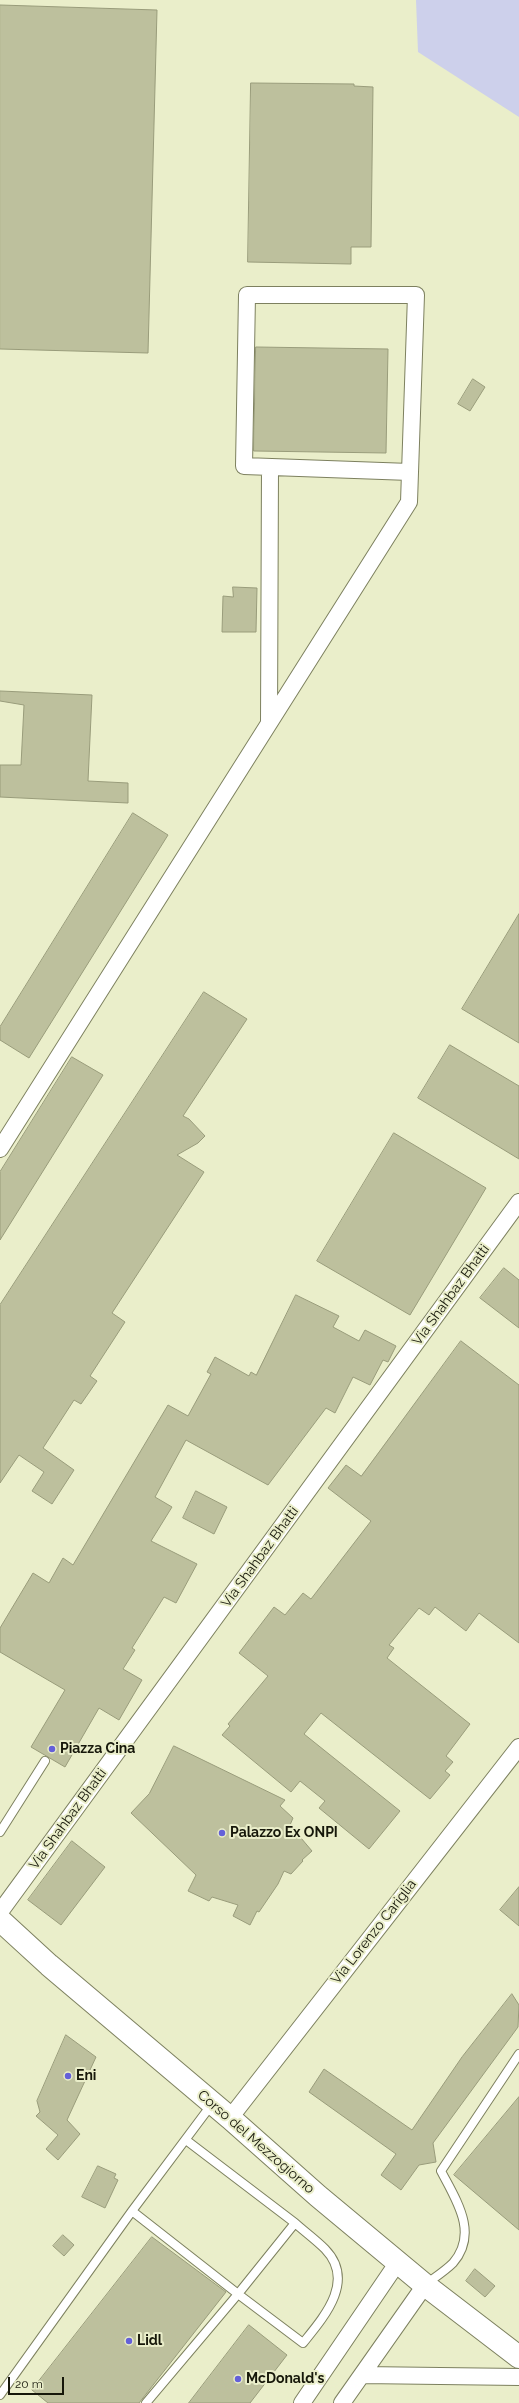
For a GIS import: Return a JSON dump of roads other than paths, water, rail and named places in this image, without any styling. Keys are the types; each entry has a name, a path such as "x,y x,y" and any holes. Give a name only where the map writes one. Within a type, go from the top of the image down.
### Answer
{"main road":[{"name":"Corso del Mezzogiorno","path":"0,1920 48,1965 230,2118 318,2196 425,2285 519,2357"}],"street":[{"path":"0,1149 409,502 416,295 246,295 244,466 410,472"},
{"path":"269,723 270,467"},
{"name":"Via Shahbaz Bhatti","path":"0,1912 519,1202"},
{"name":"Via Lorenzo Cariglia","path":"230,2118 519,1747"},
{"path":"302,2403 398,2262"},
{"path":"342,2403 425,2285"},
{"path":"362,2375 519,2377"}],"lane":[{"path":"0,1832 44,1761"},
{"path":"425,2285 453,2263 465,2241 463,2212 441,2171 519,2054"},
{"path":"0,2395 132,2212 213,2104"},
{"path":"132,2212 303,2343 310,2334 337,2294 339,2281 333,2261 326,2250 295,2223 186,2140"},
{"path":"146,2403 238,2294 295,2223"}],"place":[{"name":"Piazza Cina","path":"52,1749"},
{"name":"Palazzo Ex ONPI","path":"222,1833"},
{"name":"Eni","path":"68,2076"},
{"name":"Lidl","path":"129,2341"},
{"name":"McDonald's","path":"238,2379"}]}
